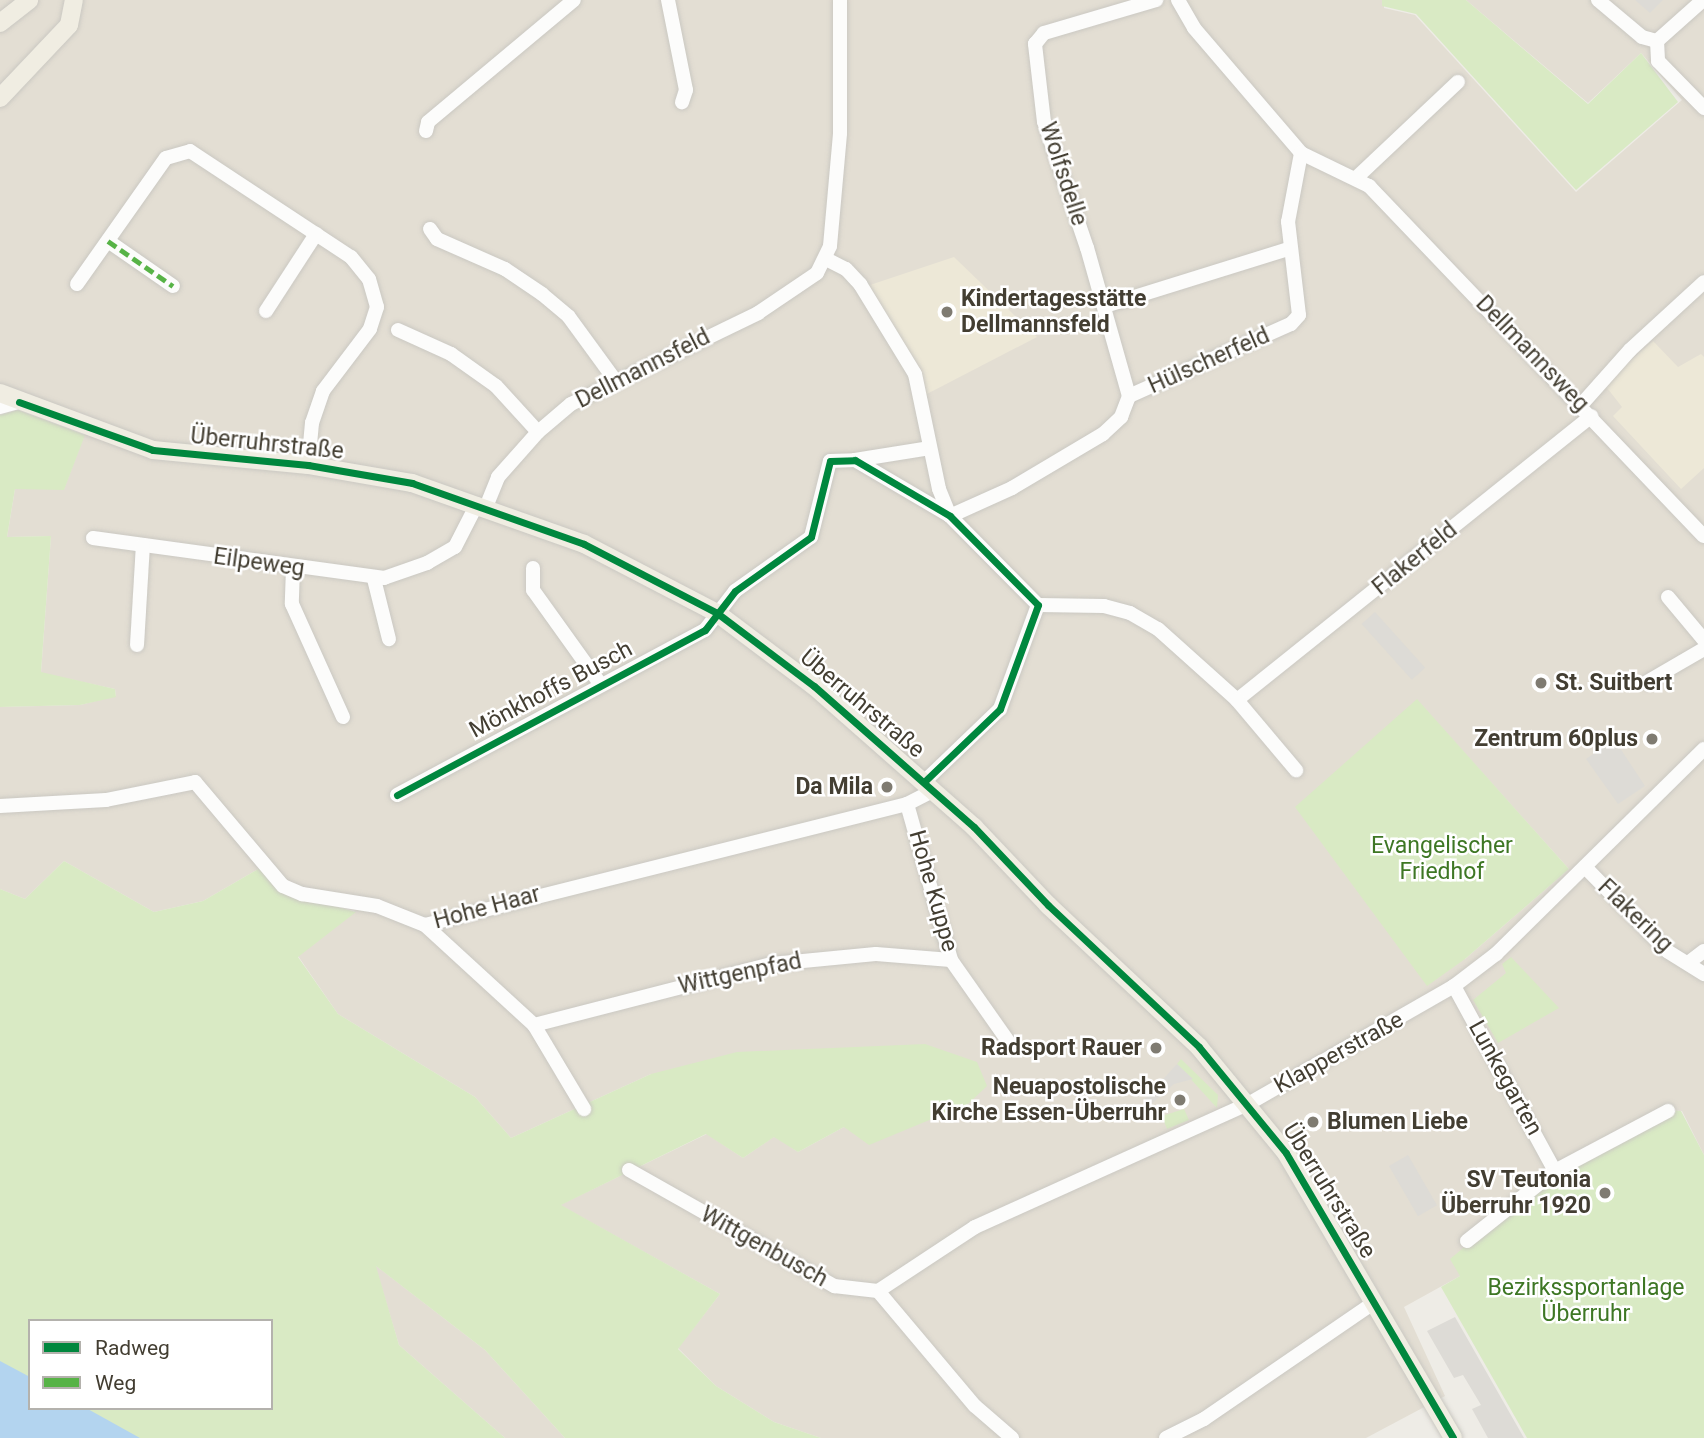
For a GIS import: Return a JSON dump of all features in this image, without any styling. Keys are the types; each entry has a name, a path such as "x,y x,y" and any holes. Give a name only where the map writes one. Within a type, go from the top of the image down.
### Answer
{"main road":[{"path":"0,23 29,0"},
{"path":"0,98 69,25 74,0"},
{"name":"Überruhrstraße","path":"0,393 153,450 308,465 412,483 584,544 717,612 814,686 929,786 1199,1047 1286,1153 1453,1438"}],"street":[{"path":"426,131 428,122 575,0"},
{"path":"668,0 686,90 682,102"},
{"path":"840,0 840,134 826,260 846,269 860,284 913,371 930,449 950,516"},
{"name":"Wolfsdelle","path":"1129,396 1105,306 1044,122 1035,44 1044,33 1156,0"},
{"name":"Dellmannsweg","path":"1178,0 1194,28 1301,153 1369,186 1704,536"},
{"path":"1598,0 1643,37 1657,41"},
{"path":"1657,41 1703,0"},
{"path":"1657,41 1658,61 1704,108"},
{"path":"1356,178 1458,82"},
{"path":"77,284 166,158 190,151 351,257 363,272 377,307 370,329 323,391 312,422 308,465"},
{"name":"Hülscherfeld","path":"950,516 1012,488 1103,434 1121,417 1129,396 1291,324 1298,315 1288,249 1292,188 1301,153"},
{"path":"430,229 437,239 505,269 541,294 569,317 615,380"},
{"path":"266,311 316,234"},
{"path":"108,241 173,286"},
{"path":"1105,306 1288,249"},
{"name":"Dellmannsfeld","path":"482,506 498,477 538,432 571,404 782,299 817,273 826,260"},
{"path":"1581,405 1630,350 1704,282"},
{"path":"398,330 451,354 496,386 538,432"},
{"path":"0,407 19,402"},
{"name":"Flakerfeld","path":"1237,699 1591,416"},
{"path":"855,460 930,449"},
{"path":"855,460 950,516 1038,606 1104,606 1130,613 1158,628 1237,699 1296,770"},
{"name":"Mönkhoffs Busch","path":"397,795 705,630 736,591 811,537 830,461 855,460"},
{"name":"Eilpeweg","path":"93,538 374,579 427,563 455,547 482,506"},
{"path":"137,645 143,545"},
{"path":"293,568 292,604 343,717"},
{"name":"Mönkhoffs Busch","path":"533,568 533,590 601,685"},
{"path":"374,579 389,639"},
{"path":"1668,597 1704,640"},
{"name":"Hohe Haar","path":"0,806 106,800 195,782 283,886 302,894 377,906 425,925 907,804 929,786 1000,709 1038,606"},
{"path":"1647,682 1704,649"},
{"name":"Klapperstraße","path":"878,1291 975,1227 1248,1104 1454,986 1496,954 1704,748"},
{"name":"Hohe Kuppe","path":"907,804 951,960 1010,1044"},
{"name":"Flakering","path":"1585,867 1667,951 1704,974"},
{"path":"425,925 534,1025 584,1109"},
{"name":"Flakering","path":"1688,963 1704,951"},
{"name":"Wittgenpfad","path":"534,1025 772,964 876,954 951,960"},
{"name":"Lunkegarten","path":"1454,986 1555,1171"},
{"path":"1467,1241 1555,1171 1668,1111"},
{"name":"Wittgenbusch","path":"629,1170 834,1286 878,1291"},
{"path":"878,1291 975,1406 1012,1438"},
{"path":"1166,1438 1204,1419 1375,1302"}],"shaded area":[{"path":"0,0 1384,0 1384,8 1415,15 1576,192 1682,100 1641,53 1588,103 1466,0 1704,0 1704,1155 1682,1111 1666,1110 1466,1246 1460,1276 1404,1307 1445,1396 1366,1438 821,1438 774,1422 716,1386 678,1348 720,1294 560,1205 707,1134 743,1158 775,1136 798,1152 844,1127 968,1104 651,1074 511,1138 475,1097 338,1014 298,956 355,911 277,890 260,868 203,901 154,912 64,861 25,899 0,889 0,707 80,705 116,696 115,689 41,673 51,536 7,537 15,489 64,489 89,423 0,392","holes":["1417,700 1569,869 1465,959"]},
{"path":"1635,0 1663,0 1650,13"},
{"name":"Kindertagesstätte Dellmannsfeld","path":"954,257 1037,337 925,395 867,286"},
{"path":"1653,341 1678,367 1701,354 1704,357 1704,468 1681,489 1613,416 1622,407 1604,384"},
{"path":"1375,612 1425,668 1412,680 1362,624"},
{"path":"1618,745 1645,786 1618,804 1586,759 1600,749"},
{"path":"1177,1064 1193,1079 1174,1084 1147,1108 1144,1100"},
{"path":"1408,1155 1437,1205 1418,1216 1389,1166"},
{"path":"375,1265 485,1350 565,1438 505,1438 399,1345"},
{"path":"1455,1317 1524,1438 1488,1438 1472,1409 1481,1405 1463,1375 1454,1378 1427,1331"}],"green space":[{"path":"1382,0 1466,0 1588,104 1641,53 1678,102 1576,190 1416,14 1382,6"},
{"path":"18,410 85,435 64,490 15,489 7,537 51,536 41,672 115,689 116,697 80,705 0,707 0,415"},
{"name":"Evangelischer Friedhof","path":"1417,699 1569,869 1465,959 1427,986 1295,807"},
{"path":"64,861 154,912 203,901 260,868 277,890 356,912 298,957 338,1014 475,1097 511,1138 651,1074 737,1052 925,1044 977,1062 987,1086 968,1104 869,1145 844,1127 798,1152 774,1137 743,1158 706,1134 561,1205 720,1294 678,1349 716,1386 774,1422 821,1438 565,1438 485,1350 376,1266 399,1345 505,1438 0,1438 0,889 25,899"},
{"path":"1511,957 1559,1008 1498,1043 1473,1000 1506,973 1502,964"},
{"path":"1181,1059 1218,1095 1217,1108 1177,1064"},
{"path":"1184,1109 1189,1120 1167,1129 1162,1116"},
{"name":"Bezirkssportanlage Überruhr","path":"1672,1110 1681,1111 1704,1155 1704,1438 1527,1438 1441,1287 1460,1276 1450,1259 1538,1186"}],"water":[{"path":"0,1361 28,1376 28,1410 90,1410 140,1438 0,1438"}],"marked path":[{"path":"108,241 173,286"}],"cycle path":[{"path":"19,402 153,450 308,465 412,483 584,544 717,613 814,686 974,827 1048,905 1199,1047 1286,1153 1453,1438"},
{"path":"397,795 705,630 735,591 811,537 830,461 855,460 950,516 1038,605 1000,709 924,782"}],"place":[{"name":"Kindertagesstätte Dellmannsfeld","path":"947,312"},
{"name":"St. Suitbert","path":"1541,683"},
{"name":"Zentrum 60plus","path":"1652,739"},
{"name":"Da Mila","path":"887,787"},
{"name":"Radsport Rauer","path":"1156,1048"},
{"name":"Neuapostolische Kirche Essen-Überruhr","path":"1180,1100"},
{"name":"Blumen Liebe","path":"1313,1122"},
{"name":"SV Teutonia Überruhr 1920","path":"1605,1193"}]}
